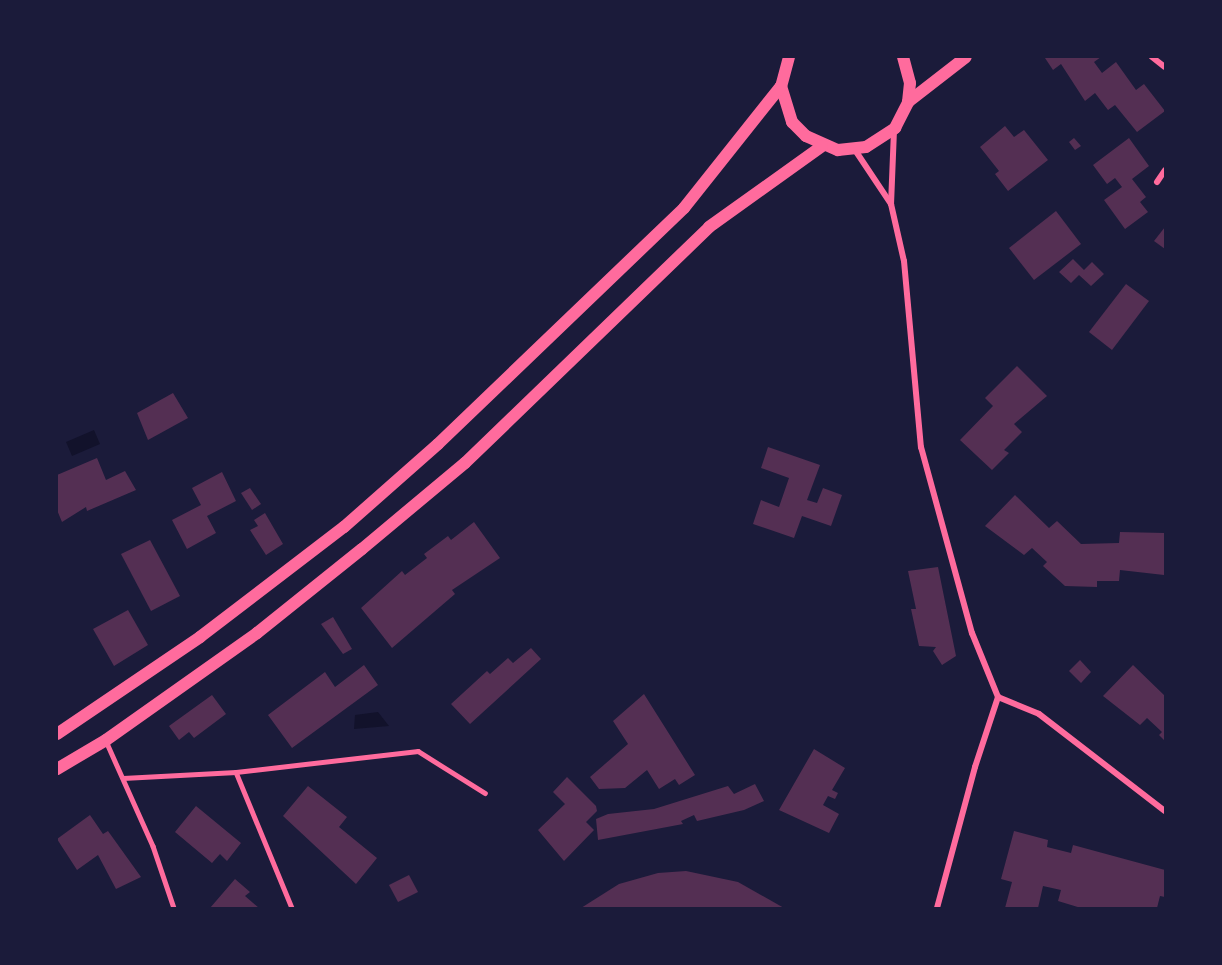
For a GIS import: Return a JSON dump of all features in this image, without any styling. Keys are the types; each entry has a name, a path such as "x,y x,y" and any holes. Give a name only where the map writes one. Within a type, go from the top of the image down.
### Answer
{"main road":[{"path":"784,61 781,86 792,122 822,146 855,150 877,143 894,129 908,102 910,83 903,57"},
{"path":"908,102 966,57"},
{"path":"57,734 200,637 344,527 438,444 684,208 764,112 781,86"},
{"path":"57,769 106,740 257,633 465,464 709,227 822,146"}],"street":[{"path":"1152,57 1165,67"},
{"path":"894,129 891,204 904,261 921,447 972,633 998,697 975,767 937,908"},
{"path":"855,150 891,204"},
{"path":"1157,182 1165,170"},
{"path":"998,697 1039,714 1165,812"}],"lane":[{"path":"106,740 153,846 174,908"},
{"path":"123,778 236,772 418,751 485,793"},
{"path":"236,772 292,908"}],"shaded area":[{"path":"94,430 100,444 72,456 66,442"},
{"path":"378,712 389,726 354,729 355,715"}],"building":[{"path":"1101,57 1094,62 1102,73 1116,62 1136,90 1144,84 1165,111 1137,132 1115,105 1108,110 1095,93 1085,101 1061,64 1053,70 1045,58"},
{"path":"1005,126 1014,137 1024,130 1048,160 1008,191 995,174 999,171 980,147"},
{"path":"1074,138 1081,146 1075,150 1069,142"},
{"path":"1129,138 1149,166 1132,179 1146,197 1140,202 1148,212 1125,229 1104,200 1122,187 1115,178 1107,184 1093,165"},
{"path":"1056,211 1081,244 1034,280 1009,248"},
{"path":"1165,227 1165,249 1154,241"},
{"path":"1073,259 1084,270 1092,262 1104,274 1091,286 1079,275 1071,283 1059,272"},
{"path":"1126,284 1149,301 1112,350 1089,332"},
{"path":"1017,366 1047,396 1014,424 1022,432 1004,450 1009,453 992,470 960,440 993,406 985,398"},
{"path":"173,393 188,418 148,440 137,413"},
{"path":"768,447 820,465 807,500 817,503 823,488 842,495 831,526 802,516 794,538 753,524 761,500 779,507 789,478 761,468"},
{"path":"97,458 106,480 125,471 136,490 87,511 86,507 62,522 57,510 57,475"},
{"path":"222,472 236,501 207,516 216,533 187,549 172,520 201,505 192,488"},
{"path":"250,488 261,504 252,510 241,493"},
{"path":"1015,495 1049,528 1057,521 1081,544 1119,543 1120,532 1165,533 1164,575 1120,570 1119,581 1097,581 1097,587 1065,586 1043,566 1047,562 1032,548 1024,555 985,526"},
{"path":"265,513 283,544 266,555 250,530 258,526 254,520"},
{"path":"474,522 500,558 452,590 455,594 392,648 361,608 402,571 405,575 427,558 424,554 448,536 451,540"},
{"path":"150,540 180,596 151,611 121,554"},
{"path":"938,567 956,656 942,665 933,651 936,647 919,646 911,609 916,609 908,571"},
{"path":"128,610 148,645 114,666 93,629"},
{"path":"333,617 352,649 343,654 321,624"},
{"path":"531,648 541,659 470,724 451,704 487,671 490,674 508,658 513,663"},
{"path":"1080,660 1091,672 1081,683 1069,671"},
{"path":"364,665 378,685 292,748 268,715 325,672 335,687"},
{"path":"1133,665 1165,696 1165,741 1159,735 1162,732 1147,718 1140,725 1103,696"},
{"path":"644,694 695,775 679,785 675,779 659,789 647,770 625,788 599,789 590,777 628,744 613,721"},
{"path":"212,695 226,714 194,738 189,732 179,740 169,726"},
{"path":"814,749 845,768 832,790 838,793 835,799 828,796 823,805 839,814 829,833 779,810"},
{"path":"567,777 596,806 597,811 586,822 594,830 564,861 538,830 565,804 553,792"},
{"path":"755,784 764,801 744,810 697,821 694,815 681,821 683,824 598,840 596,819 608,814 654,809 728,786 734,794"},
{"path":"308,786 347,817 339,827 377,858 356,884 283,816"},
{"path":"196,806 241,843 227,861 220,854 212,863 175,832"},
{"path":"90,815 103,834 108,831 141,877 116,889 98,855 77,870 57,839"},
{"path":"1014,831 1048,840 1047,847 1071,853 1073,845 1165,870 1165,897 1160,896 1157,908 1081,908 1058,901 1061,890 1043,886 1038,908 1005,908 1012,882 1001,879"},
{"path":"686,871 738,882 784,908 581,908 619,884 658,873"},
{"path":"409,875 418,892 398,902 389,885"},
{"path":"235,879 250,892 245,896 259,908 210,908"}]}
